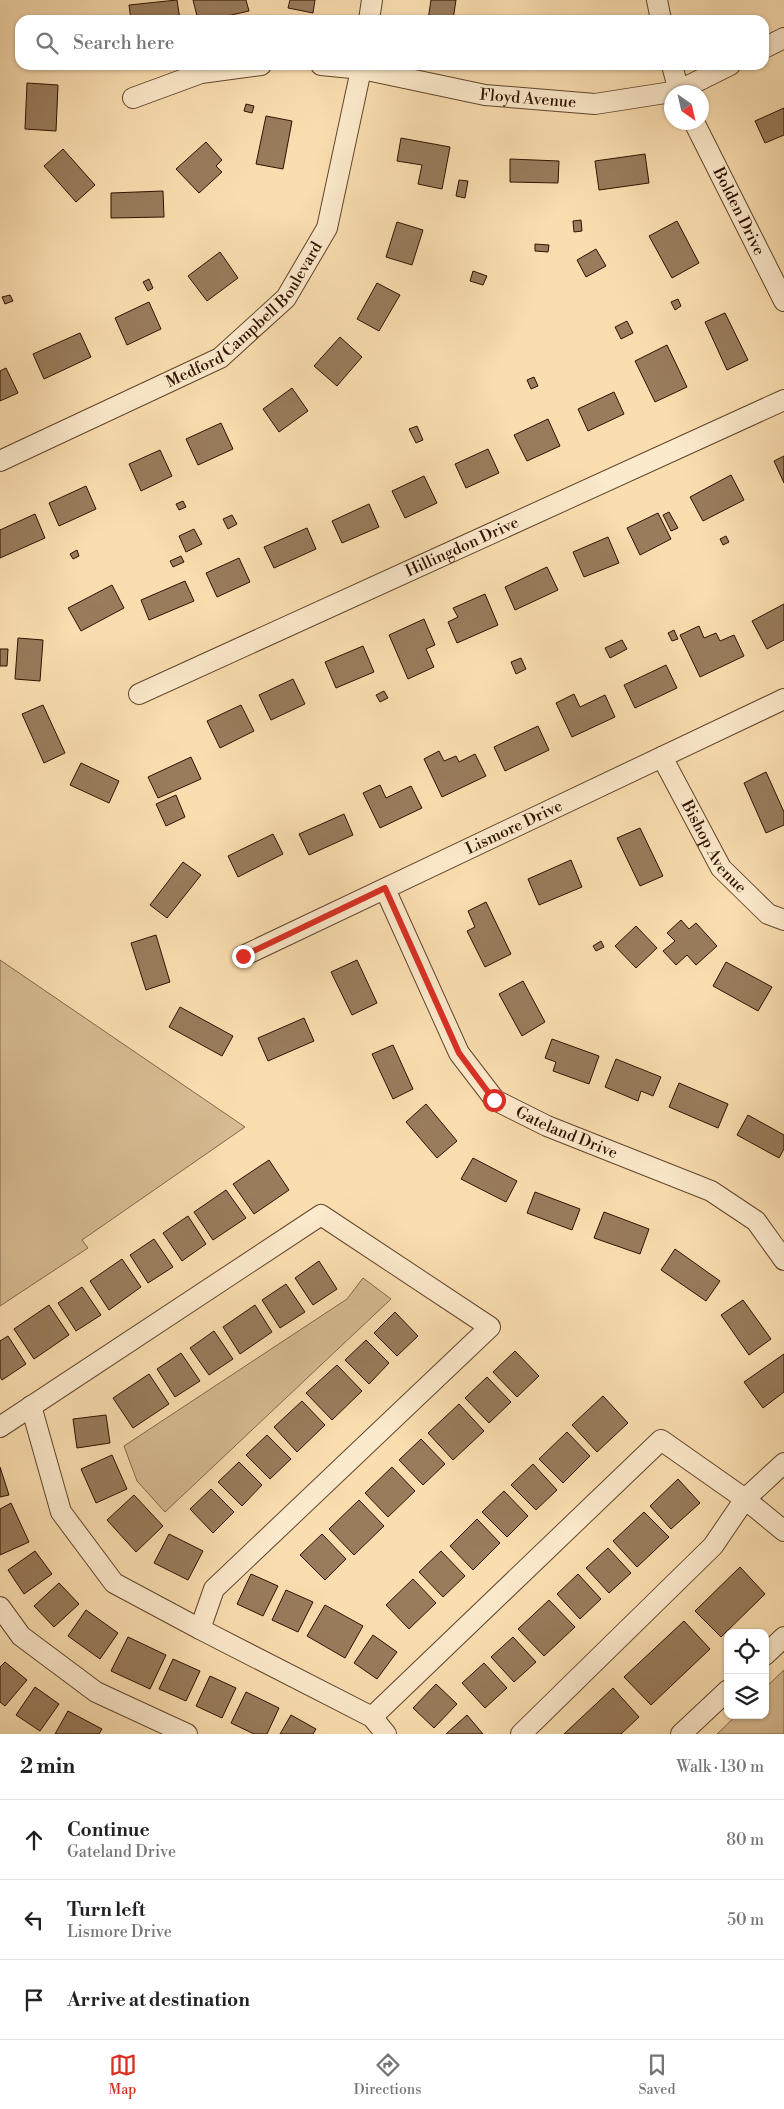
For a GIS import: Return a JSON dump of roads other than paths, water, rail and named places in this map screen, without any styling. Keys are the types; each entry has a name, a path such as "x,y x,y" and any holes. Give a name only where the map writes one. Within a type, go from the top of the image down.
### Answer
{"street":[{"path":"370,15 372,0"},
{"path":"657,0 660,15"},
{"path":"769,46 784,38"},
{"path":"133,98 201,73 224,70"},
{"name":"Medford Campbell Boulevard","path":"0,461 220,358 286,298 327,228 361,70"},
{"name":"Floyd Avenue","path":"375,70 485,95 596,104 664,94"},
{"path":"673,70 676,85"},
{"name":"Floyd Avenue","path":"691,85 720,70"},
{"name":"Bolden Drive","path":"698,130 784,301"},
{"name":"Hillingdon Drive","path":"139,694 784,400"},
{"name":"Lismore Drive","path":"243,956 784,699"},
{"name":"Bishop Avenue","path":"662,757 721,868 768,914 784,920"},
{"name":"Gateland Drive","path":"385,888 459,1053 494,1100 547,1126 711,1191 756,1221 784,1260"},
{"path":"0,1427 321,1215 490,1328 214,1589 200,1629"},
{"path":"31,1406 61,1512 114,1583 372,1717 386,1734"},
{"path":"372,1717 661,1440 746,1499 784,1531"},
{"path":"521,1734 713,1546 746,1499 780,1466"},
{"path":"0,1607 21,1636 96,1692 186,1734"},
{"path":"769,1651 784,1637"},
{"path":"681,1734 724,1694"}]}
